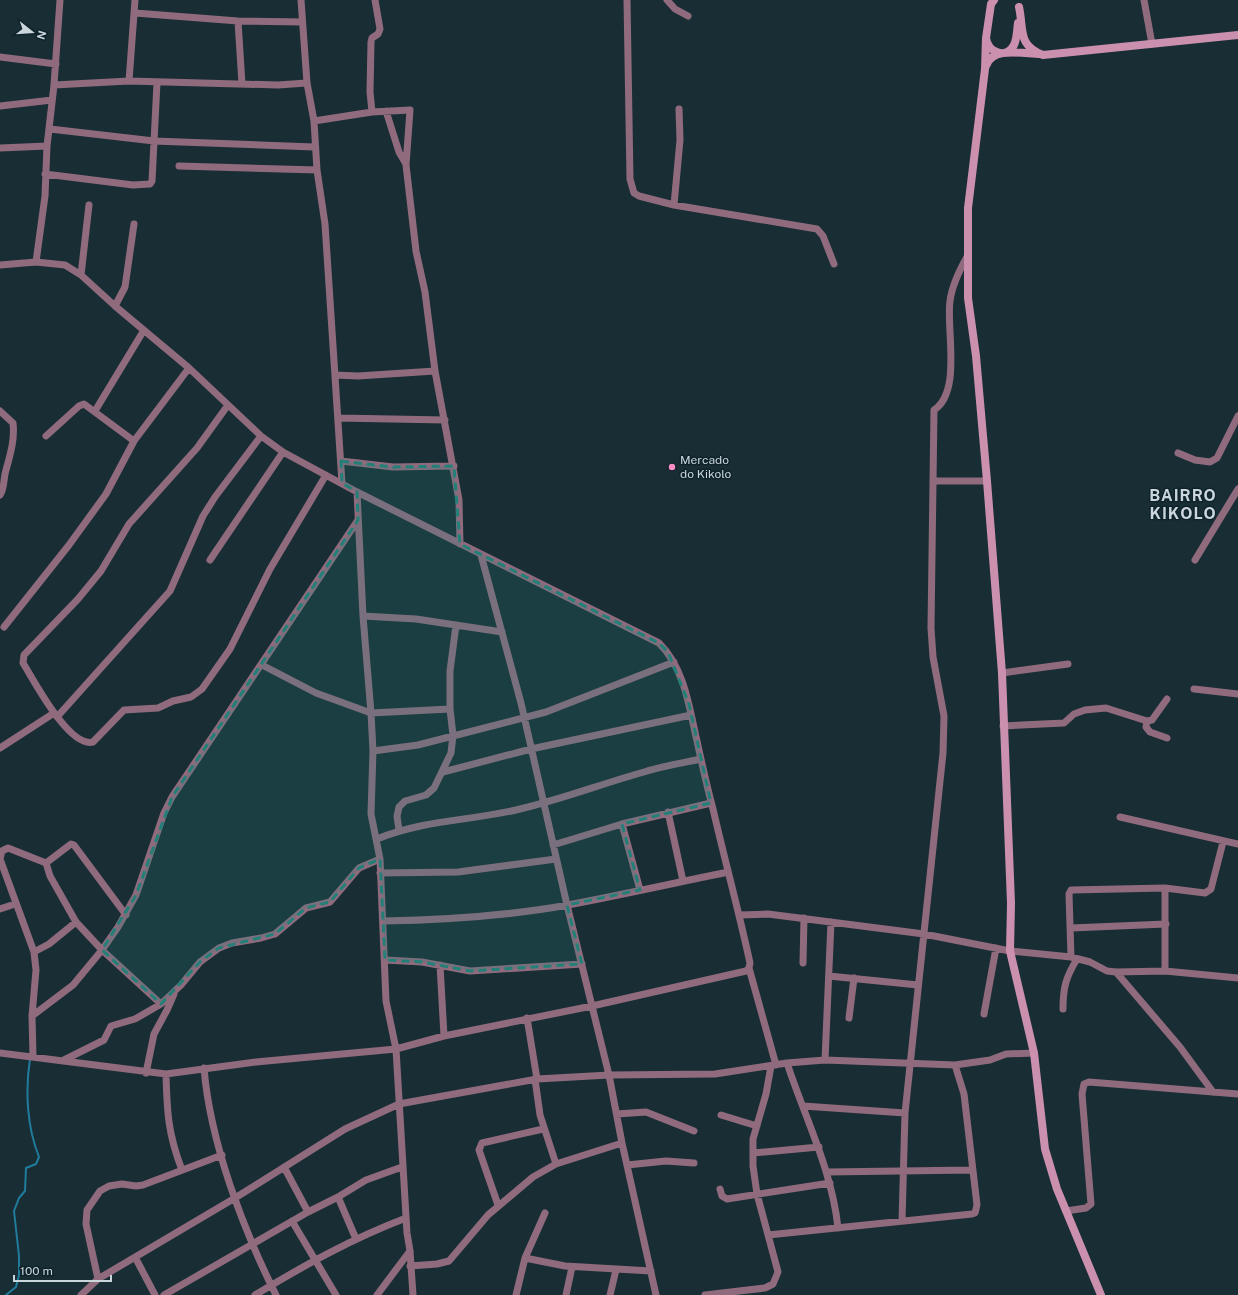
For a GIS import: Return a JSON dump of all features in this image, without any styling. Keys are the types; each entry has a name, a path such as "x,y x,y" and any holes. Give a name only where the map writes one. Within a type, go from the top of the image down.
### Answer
{"street":[{"path":"36,262 42,222 60,0"},
{"path":"129,81 135,0"},
{"path":"301,0 307,82 314,122 314,147 325,224 342,483"},
{"path":"372,112 370,92 371,42 372,38 378,34 380,29 375,0"},
{"path":"627,0 630,183 634,193 639,196 674,204 817,229 823,236 834,264"},
{"path":"667,0 675,9 688,16"},
{"path":"994,0 991,4 986,38 985,69 968,208 968,298 976,356 1002,673 1011,903 1010,951 1034,1053 1045,1149 1057,1189 1101,1295"},
{"path":"1144,0 1152,44"},
{"path":"985,69 992,58 1010,50 1015,41 1018,2"},
{"path":"1018,2 1023,36 1031,48 1043,54"},
{"path":"135,12 238,21 302,22"},
{"path":"238,21 242,84"},
{"path":"986,38 989,47 997,53 1043,54 1238,35"},
{"path":"0,57 56,64"},
{"path":"54,85 129,81 157,83 278,85 307,82"},
{"path":"46,174 133,186 150,184 152,181 157,83"},
{"path":"0,106 52,100"},
{"path":"314,122 372,112 410,110 406,165 416,251 424,292 435,371 454,466 459,500 460,544"},
{"path":"674,204 680,140 679,110"},
{"path":"386,112 399,152 406,165"},
{"path":"50,129 154,141 314,147"},
{"path":"0,148 47,146"},
{"path":"179,166 317,170"},
{"path":"81,275 89,205"},
{"path":"115,306 125,287 134,224"},
{"path":"902,1221 902,1171 909,1064 939,806 944,740 944,716 934,657 931,628 934,410 940,406 946,394 951,360 950,302 958,276 968,255"},
{"path":"0,265 36,262 65,265 81,275 115,306 189,368 261,436 283,452 357,492 659,644 668,652 682,681 691,715 711,803 740,915 750,968 774,1065 753,1139 753,1154 754,1179 757,1194 778,1272 773,1284 758,1289 705,1295"},
{"path":"95,411 144,330"},
{"path":"4,628 53,566 106,494 134,441 189,368"},
{"path":"335,375 358,376 435,371"},
{"path":"46,436 78,406 84,404 134,441"},
{"path":"228,405 197,448 129,524 101,571 78,599 24,655 23,664 56,715 76,738 88,744 93,742 124,710 158,708 173,701 192,697 202,689 230,649 270,569 326,475"},
{"path":"0,411 13,423 14,430 11,455 0,495"},
{"path":"1178,453 1194,460 1210,462 1217,458 1238,416"},
{"path":"338,418 445,420"},
{"path":"0,748 56,715 170,590 203,516 215,497 261,436"},
{"path":"210,560 283,452"},
{"path":"341,461 393,466 454,466"},
{"path":"934,481 987,481"},
{"path":"1195,560 1238,489"},
{"path":"357,492 373,751 372,814 380,859 384,921 386,1001 396,1049 402,1167 413,1295"},
{"path":"32,1016 73,985 102,950 126,914 136,895 167,806 358,520"},
{"path":"481,555 524,717 556,859 609,1075 622,1143 656,1295"},
{"path":"364,616 416,619 502,632"},
{"path":"399,830 397,816 399,807 405,801 426,795 434,788 451,753 453,735 450,709 451,662 456,625"},
{"path":"373,751 418,745 546,712 576,702 674,662"},
{"path":"1002,673 1068,664"},
{"path":"262,665 316,693 371,713 450,709"},
{"path":"1194,689 1238,694"},
{"path":"1003,726 1064,723 1074,714 1085,710 1106,708 1147,721 1152,720 1155,717 1167,699"},
{"path":"443,772 531,749 691,715"},
{"path":"1147,721 1146,727 1150,732 1167,738"},
{"path":"377,840 399,830 441,821 501,814 544,804 644,772 701,759"},
{"path":"553,845 622,824 711,803"},
{"path":"668,812 683,881"},
{"path":"1120,817 1223,842 1238,844"},
{"path":"622,824 640,890"},
{"path":"1063,1009 1063,988 1074,958 1069,894 1071,890 1165,888 1205,893 1209,892 1223,842"},
{"path":"46,863 71,844 74,844 126,914"},
{"path":"33,1056 32,1016 36,970 34,952 15,904 0,859 2,851 8,848 46,863"},
{"path":"64,1060 104,1040 109,1028 113,1024 135,1019 161,1004 200,962 219,948 232,943 262,938 275,934 306,908 330,902 359,868 380,859"},
{"path":"380,873 458,872 556,859"},
{"path":"46,863 50,876 76,922 102,950 161,1004"},
{"path":"384,921 443,919 508,914 567,905 728,872"},
{"path":"1165,888 1165,971"},
{"path":"0,909 15,904"},
{"path":"740,915 768,914 924,934 1010,951 1074,958 1090,962 1107,971 1165,971 1238,978"},
{"path":"803,963 804,918"},
{"path":"34,952 49,944 76,922"},
{"path":"825,1060 831,922"},
{"path":"1071,928 1166,924"},
{"path":"984,1014 996,948"},
{"path":"385,960 440,965 462,970 483,971 582,964"},
{"path":"440,965 444,1036"},
{"path":"0,1054 33,1056 166,1074 204,1068 396,1049 444,1036 592,1006 746,971 750,968"},
{"path":"1116,972 1180,1046 1213,1092"},
{"path":"829,976 918,985"},
{"path":"849,1018 854,978"},
{"path":"146,1072 154,1034 167,1010 174,991"},
{"path":"527,1018 543,1129 556,1164"},
{"path":"82,1295 98,1279 235,1198 345,1129 399,1104 536,1079 609,1075 715,1074 787,1063 825,1060 955,1065 990,1060 1006,1054 1034,1053"},
{"path":"787,1063 827,1172 834,1198 838,1228"},
{"path":"768,1235 975,1213 977,1205 964,1094 955,1065"},
{"path":"204,1068 208,1108 235,1198 252,1244 276,1295"},
{"path":"166,1074 168,1125 173,1146 182,1170"},
{"path":"1066,1211 1086,1208 1091,1204 1082,1094 1084,1084 1089,1082 1238,1094"},
{"path":"803,1106 905,1113"},
{"path":"617,1114 643,1112 694,1130"},
{"path":"721,1115 757,1126"},
{"path":"498,1205 479,1147 482,1144 543,1129"},
{"path":"410,1266 437,1264 449,1261 498,1205 533,1177 556,1164 622,1143"},
{"path":"753,1154 819,1147"},
{"path":"98,1279 86,1224 87,1210 100,1191 109,1186 122,1184 136,1186 143,1185 222,1155"},
{"path":"627,1164 666,1161 694,1163"},
{"path":"284,1167 308,1212"},
{"path":"164,1295 366,1180 402,1167"},
{"path":"827,1172 972,1170"},
{"path":"720,1189 722,1196 727,1199 830,1183"},
{"path":"338,1197 356,1238"},
{"path":"516,1295 525,1258 545,1213"},
{"path":"255,1295 315,1259 356,1238 406,1218"},
{"path":"292,1221 336,1295"},
{"path":"377,1295 410,1251"},
{"path":"135,1257 155,1295"},
{"path":"525,1258 572,1267 651,1271"},
{"path":"566,1295 572,1267"},
{"path":"610,1295 616,1270"}],"highlighted area":[{"path":"341,461 393,467 454,466 460,544 659,643 668,652 689,704 711,803 622,824 640,890 567,905 582,964 470,971 422,962 385,960 380,859 359,868 330,902 306,908 275,934 219,948 200,962 161,1004 102,950 136,895 172,797 358,520 357,492 342,483"}],"waterway":[{"path":"6,1295 16,1287 19,1275 19,1256 14,1211 19,1198 25,1191 26,1168 36,1164 39,1157 32,1134 28,1109 27,1096 30,1059"}],"place":[{"name":"Mercado do Kikolo","path":"672,467"}],"district":[{"name":"BAIRRO KIKOLO","path":"1183,504"}]}
